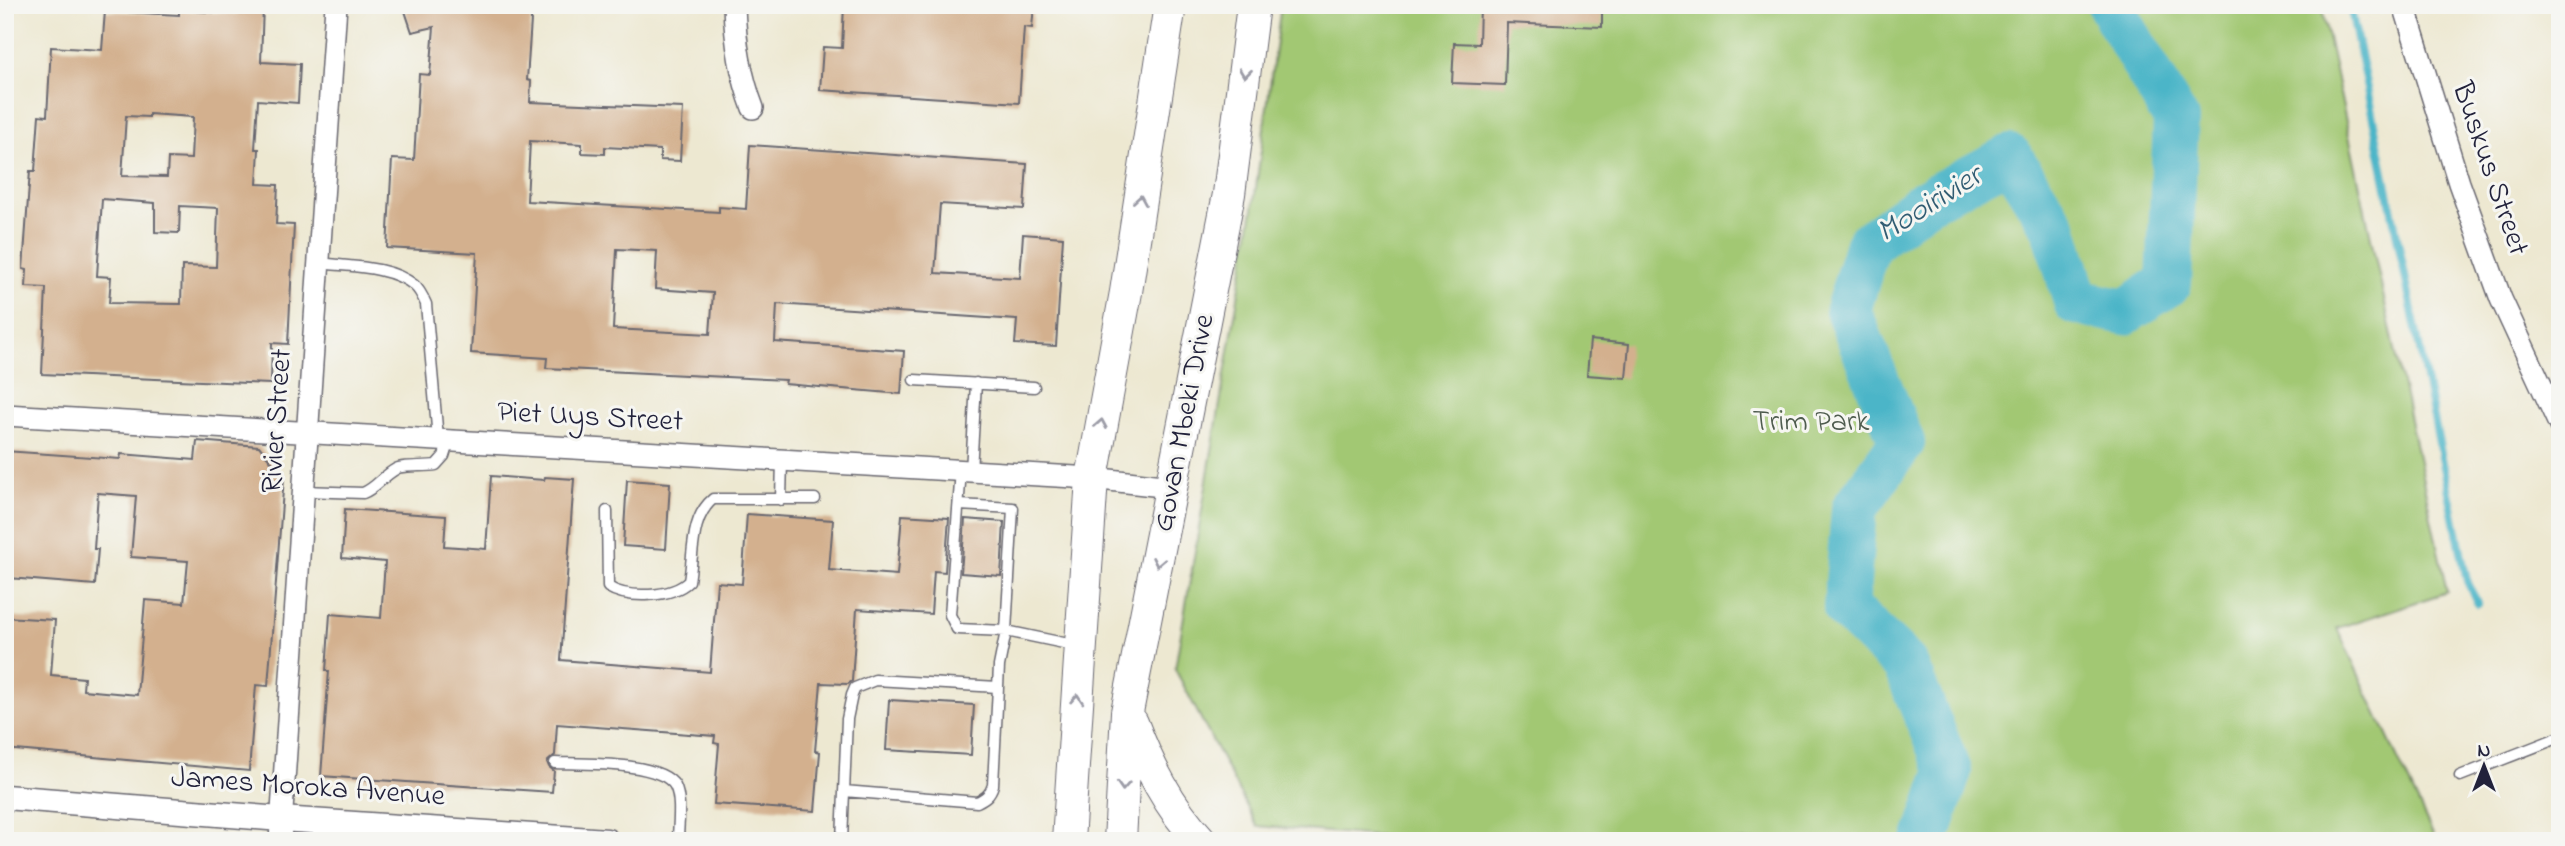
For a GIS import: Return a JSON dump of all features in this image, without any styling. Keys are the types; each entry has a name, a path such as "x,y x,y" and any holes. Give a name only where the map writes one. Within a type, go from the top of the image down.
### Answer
{"main road":[{"path":"1068,841 1092,478 1125,292 1170,5"},
{"name":"Govan Mbeki Drive","path":"1120,841 1127,712 1229,194 1253,5"},
{"path":"1127,712 1161,789 1184,823 1201,841"}],"street":[{"name":"Rivier Street","path":"281,830 336,5"},
{"path":"734,5 735,41 745,87 753,108"},
{"name":"Buskus Street","path":"2404,5 2459,183 2501,299 2560,426"},
{"name":"Piet Uys Street","path":"5,415 966,470 1092,478 1171,487"},
{"name":"James Moroka Avenue","path":"5,797 281,830 607,841"}],"lane":[{"path":"303,491 363,493 371,490 395,469 436,465 444,456 426,304 417,287 401,277 383,271 318,263"},
{"path":"914,380 1034,387"},
{"path":"976,383 966,470 959,505 950,615 957,629 1006,631 1081,647"},
{"path":"781,500 782,459"},
{"path":"607,511 608,587 617,593 662,594 683,586 688,581 697,519 713,499 816,499"},
{"path":"844,791 977,802 991,793 999,666 1006,631 1013,508 959,505"},
{"path":"842,841 847,719 855,688 875,680 998,687"},
{"path":"2460,776 2560,737"},
{"path":"555,763 643,768 665,775 675,786 677,794 678,841"}],"green space":[{"name":"Trim Park","path":"1281,5 2321,5 2447,592 2337,628 2436,841 1434,841 1257,826 1175,669 1253,209"}],"building":[{"path":"237,5 263,5 261,62 300,64 298,103 258,100 255,149 259,149 257,184 278,185 276,224 294,225 288,344 272,343 271,384 42,374 46,288 26,287 27,270 23,269 30,171 35,171 39,115 47,116 51,47 102,50 105,11 179,15 179,10 237,14","holes":["149,114 193,117 191,159 168,158 167,177 122,176 126,116 149,117","102,199 155,203 155,232 179,233 180,206 218,208 216,267 182,266 181,304 109,303 111,277 97,276"]},
{"path":"403,5 532,5 527,80 531,81 530,102 683,108 680,161 660,160 660,150 605,147 605,154 582,153 582,144 530,141 527,201 719,212 719,207 746,209 750,145 1027,164 1024,209 940,204 935,273 1020,278 1023,234 1063,237 1056,346 1015,344 1017,320 777,304 775,342 904,351 901,394 785,384 786,380 546,368 547,358 471,353 477,253 387,248 392,159 414,160 419,74 430,75 434,27 412,32","holes":["617,249 657,251 655,289 713,293 710,334 613,329"]},
{"path":"844,5 1034,5 1032,28 1024,27 1019,103 820,90 823,47 842,48"},
{"path":"1480,5 1602,5 1602,27 1507,23 1505,85 1452,83 1454,43 1479,44"},
{"path":"1590,340 1629,344 1626,378 1587,375"},
{"path":"197,441 259,446 284,477 268,686 256,685 249,771 5,749 5,617 55,620 51,675 84,678 83,690 137,695 145,600 184,603 188,561 131,557 136,496 98,493 94,549 98,549 95,585 9,578 11,561 5,561 5,451 120,459 121,454 195,460"},
{"path":"491,476 574,479 561,660 710,672 717,582 742,584 747,514 833,520 829,570 897,575 902,515 949,518 945,572 934,571 931,614 857,609 852,681 848,684 821,683 815,751 820,752 815,811 714,804 719,744 714,743 715,736 557,724 555,755 547,762 554,771 552,792 321,776 329,671 326,671 330,614 381,618 385,562 342,558 345,509 446,516 444,546 486,549"},
{"path":"627,480 670,483 666,549 623,546"},
{"path":"965,519 1004,522 1001,576 961,573"},
{"path":"889,700 974,705 971,755 886,750"}],"waterway":[{"name":"Mooirivier","path":"1925,841 1949,771 1905,664 1846,608 1854,509 1902,442 1848,310 1868,244 1927,201 2010,157 2055,229 2076,302 2125,312 2169,283 2176,119 2110,5"},
{"path":"2350,5 2467,581 2478,604"}]}
